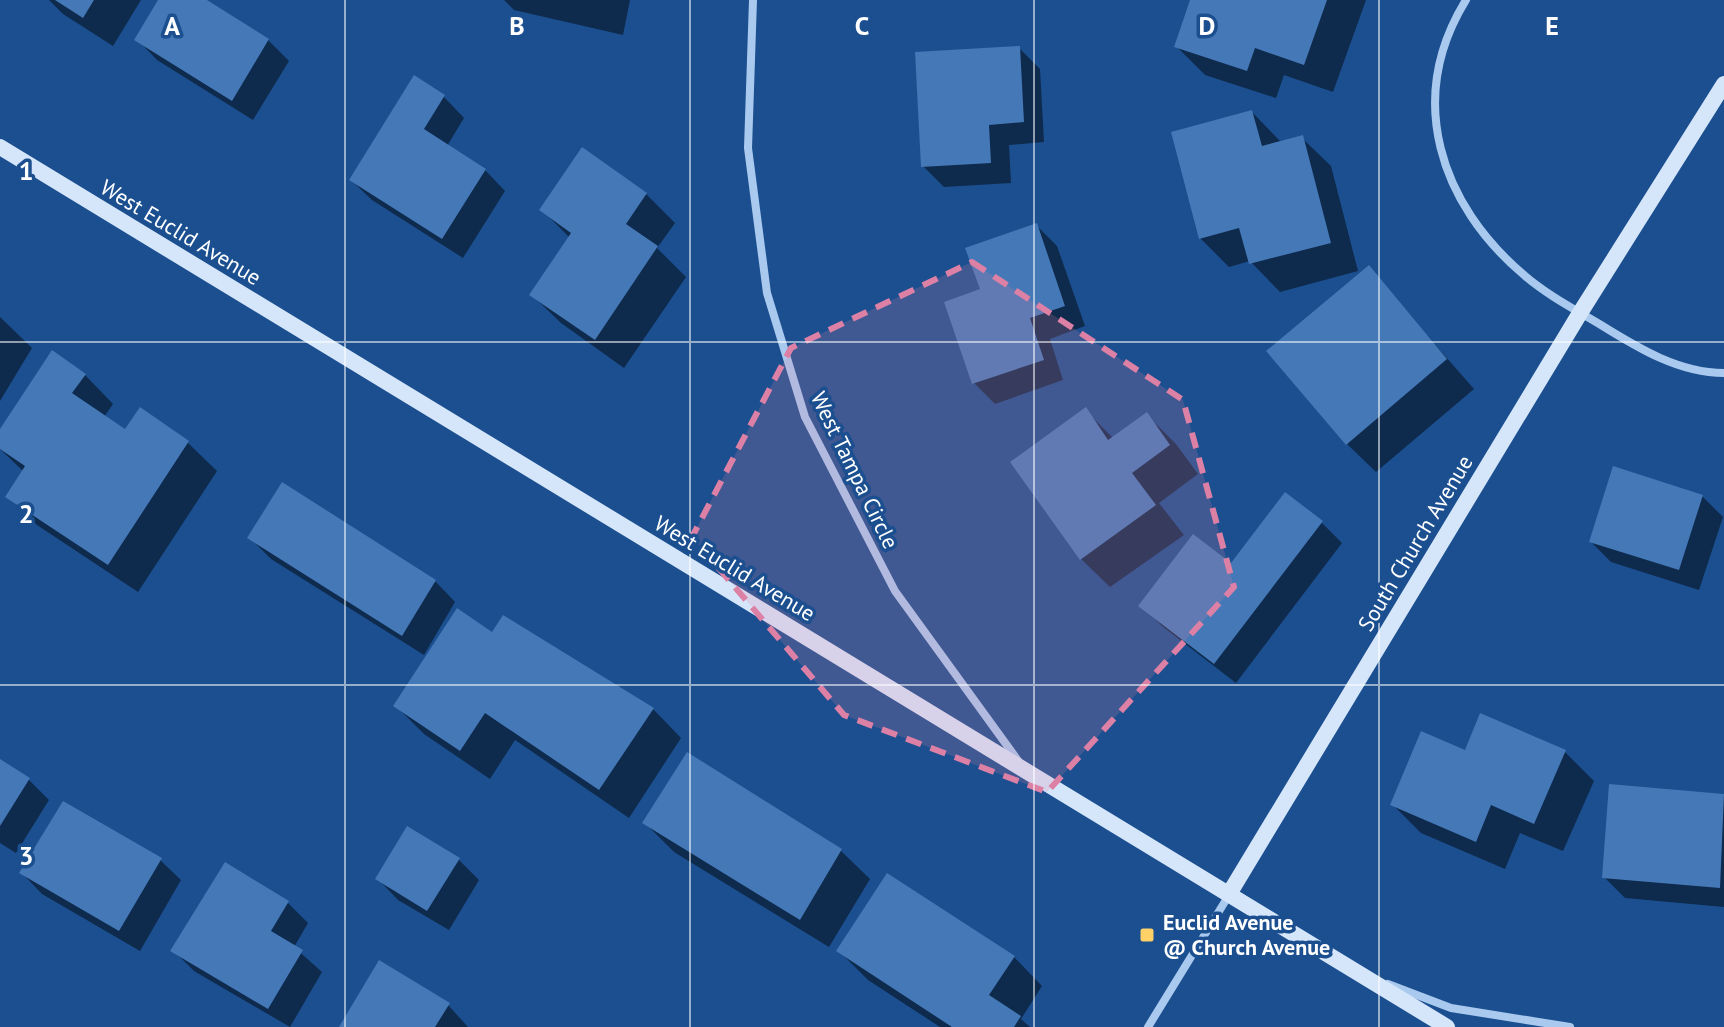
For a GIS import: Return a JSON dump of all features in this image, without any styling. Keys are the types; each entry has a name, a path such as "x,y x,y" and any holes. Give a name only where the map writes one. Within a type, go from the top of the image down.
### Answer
{"street":[{"name":"West Tampa Circle","path":"753,0 748,148 767,293 805,417 895,591 1027,771"},
{"path":"1466,0 1449,27 1433,97 1443,166 1476,226 1525,276 1580,313 1653,356 1710,373 1724,373"},
{"name":"South Church Avenue","path":"1148,1027 1580,313 1724,84"},
{"name":"West Euclid Avenue","path":"0,147 1447,1027"},
{"path":"1360,974 1451,1008 1570,1027"}],"highlighted area":[{"path":"972,262 1183,400 1234,587 1047,792 844,715 692,537 791,348"}],"building":[{"path":"55,0 94,0 83,18"},
{"path":"158,0 207,0 269,39 232,101 134,40"},
{"path":"1190,0 1327,0 1304,65 1255,48 1247,71 1174,47"},
{"path":"1020,46 1024,122 989,125 991,163 921,167 915,52"},
{"path":"414,75 445,95 424,129 486,169 442,239 349,180"},
{"path":"1252,110 1262,146 1303,135 1331,243 1249,264 1239,228 1199,239 1171,132"},
{"path":"582,147 647,193 626,224 658,246 595,340 529,295 571,233 539,210"},
{"path":"1037,223 1065,306 1030,318 1044,360 972,384 944,302 980,289 965,248"},
{"path":"1369,265 1447,359 1346,445 1266,351"},
{"path":"52,350 86,374 72,393 125,429 140,407 189,441 108,565 5,497 25,466 0,449 0,429"},
{"path":"1086,407 1108,440 1147,412 1170,445 1132,473 1156,505 1080,560 1010,462"},
{"path":"1613,466 1703,495 1679,570 1589,542"},
{"path":"282,482 436,580 402,636 247,538"},
{"path":"1285,492 1323,521 1214,664 1138,606 1193,534 1231,563"},
{"path":"457,608 492,632 503,615 654,708 599,790 485,713 460,751 393,706"},
{"path":"1480,713 1566,750 1534,824 1491,805 1476,842 1390,805 1421,731 1465,750"},
{"path":"687,752 842,849 800,920 642,823"},
{"path":"0,759 30,778 0,826"},
{"path":"1609,784 1724,794 1720,888 1602,878"},
{"path":"63,801 162,858 119,931 19,873"},
{"path":"407,826 460,858 427,911 375,879"},
{"path":"225,862 289,901 271,931 303,950 268,1009 170,951"},
{"path":"887,873 1015,956 989,995 1021,1016 1014,1027 952,1027 836,951"},
{"path":"379,960 450,1003 435,1027 339,1027"}],"place":[{"name":"Euclid Avenue @ Church Avenue","path":"1147,935"}]}
